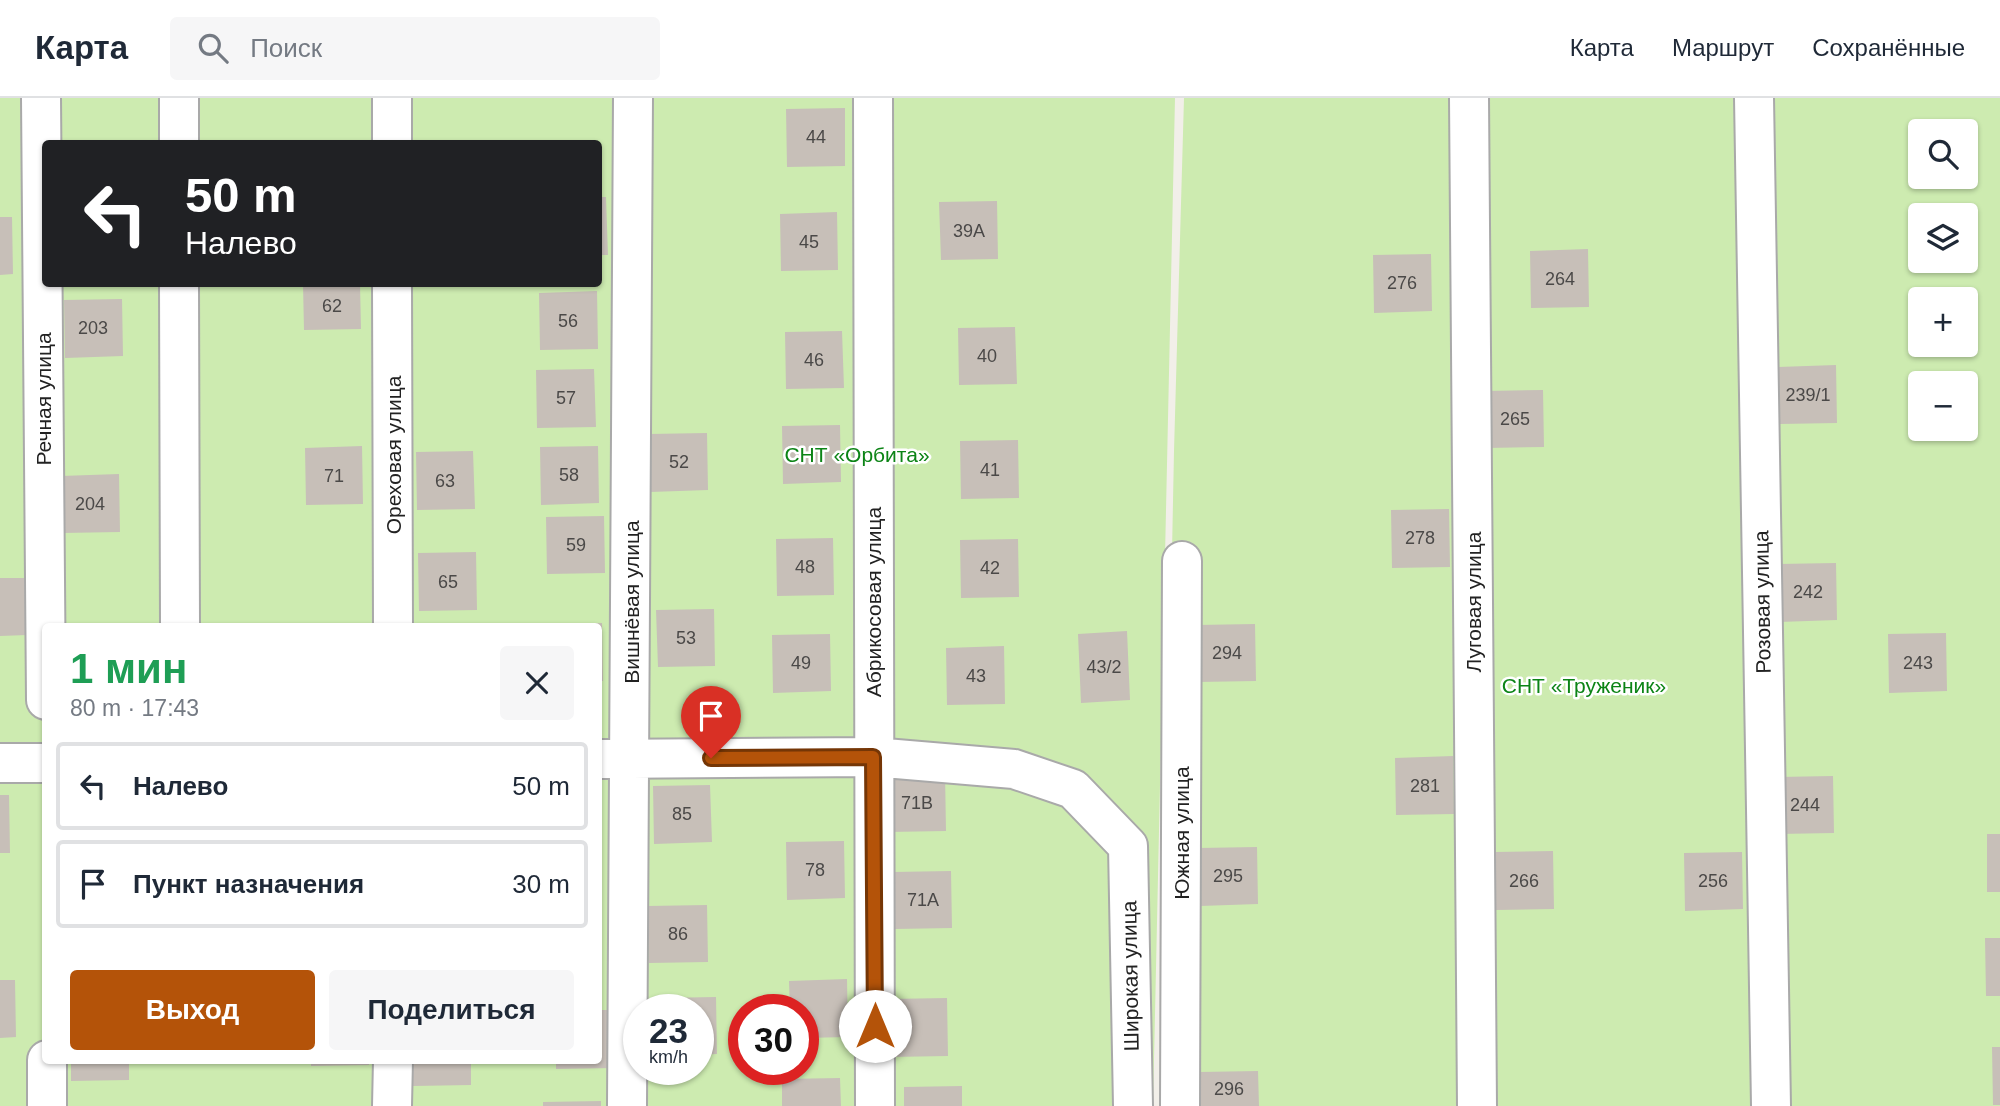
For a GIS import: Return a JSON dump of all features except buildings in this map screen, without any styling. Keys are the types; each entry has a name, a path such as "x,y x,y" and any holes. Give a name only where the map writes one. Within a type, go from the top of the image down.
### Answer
{"street":[{"name":"Речная улица","path":"41,98 42,218"},
{"path":"179,98 179,140"},
{"path":"392,98 392,140"},
{"name":"Вишнёвая улица","path":"627,1106 614,759 634,98"},
{"name":"Абрикосовая улица","path":"873,98 875,1106"},
{"name":"Луговая улица","path":"1469,98 1477,1106"},
{"name":"Розовая улица","path":"1754,98 1770,1106"},
{"name":"Речная улица","path":"43,287 45,623"},
{"path":"179,287 180,623"},
{"name":"Ореховая улица","path":"393,287 393,623"},
{"name":"Южная улица","path":"1180,1106 1182,561"},
{"path":"614,759 873,757"},
{"name":"Широкая улица","path":"873,757 1013,769 1073,789 1128,846 1133,1106"},
{"path":"0,763 42,763"},
{"path":"47,1064 47,1106"},
{"path":"393,1064 393,1106"}],"green space":[{"name":"СНТ «Орбита»","path":"0,98 1175,98 1153,1106 0,1106"},
{"name":"СНТ «Труженик»","path":"1184,98 2000,98 2000,1106 1161,1106"}],"route":[{"path":"711,758 873,757 875,1026"}]}
